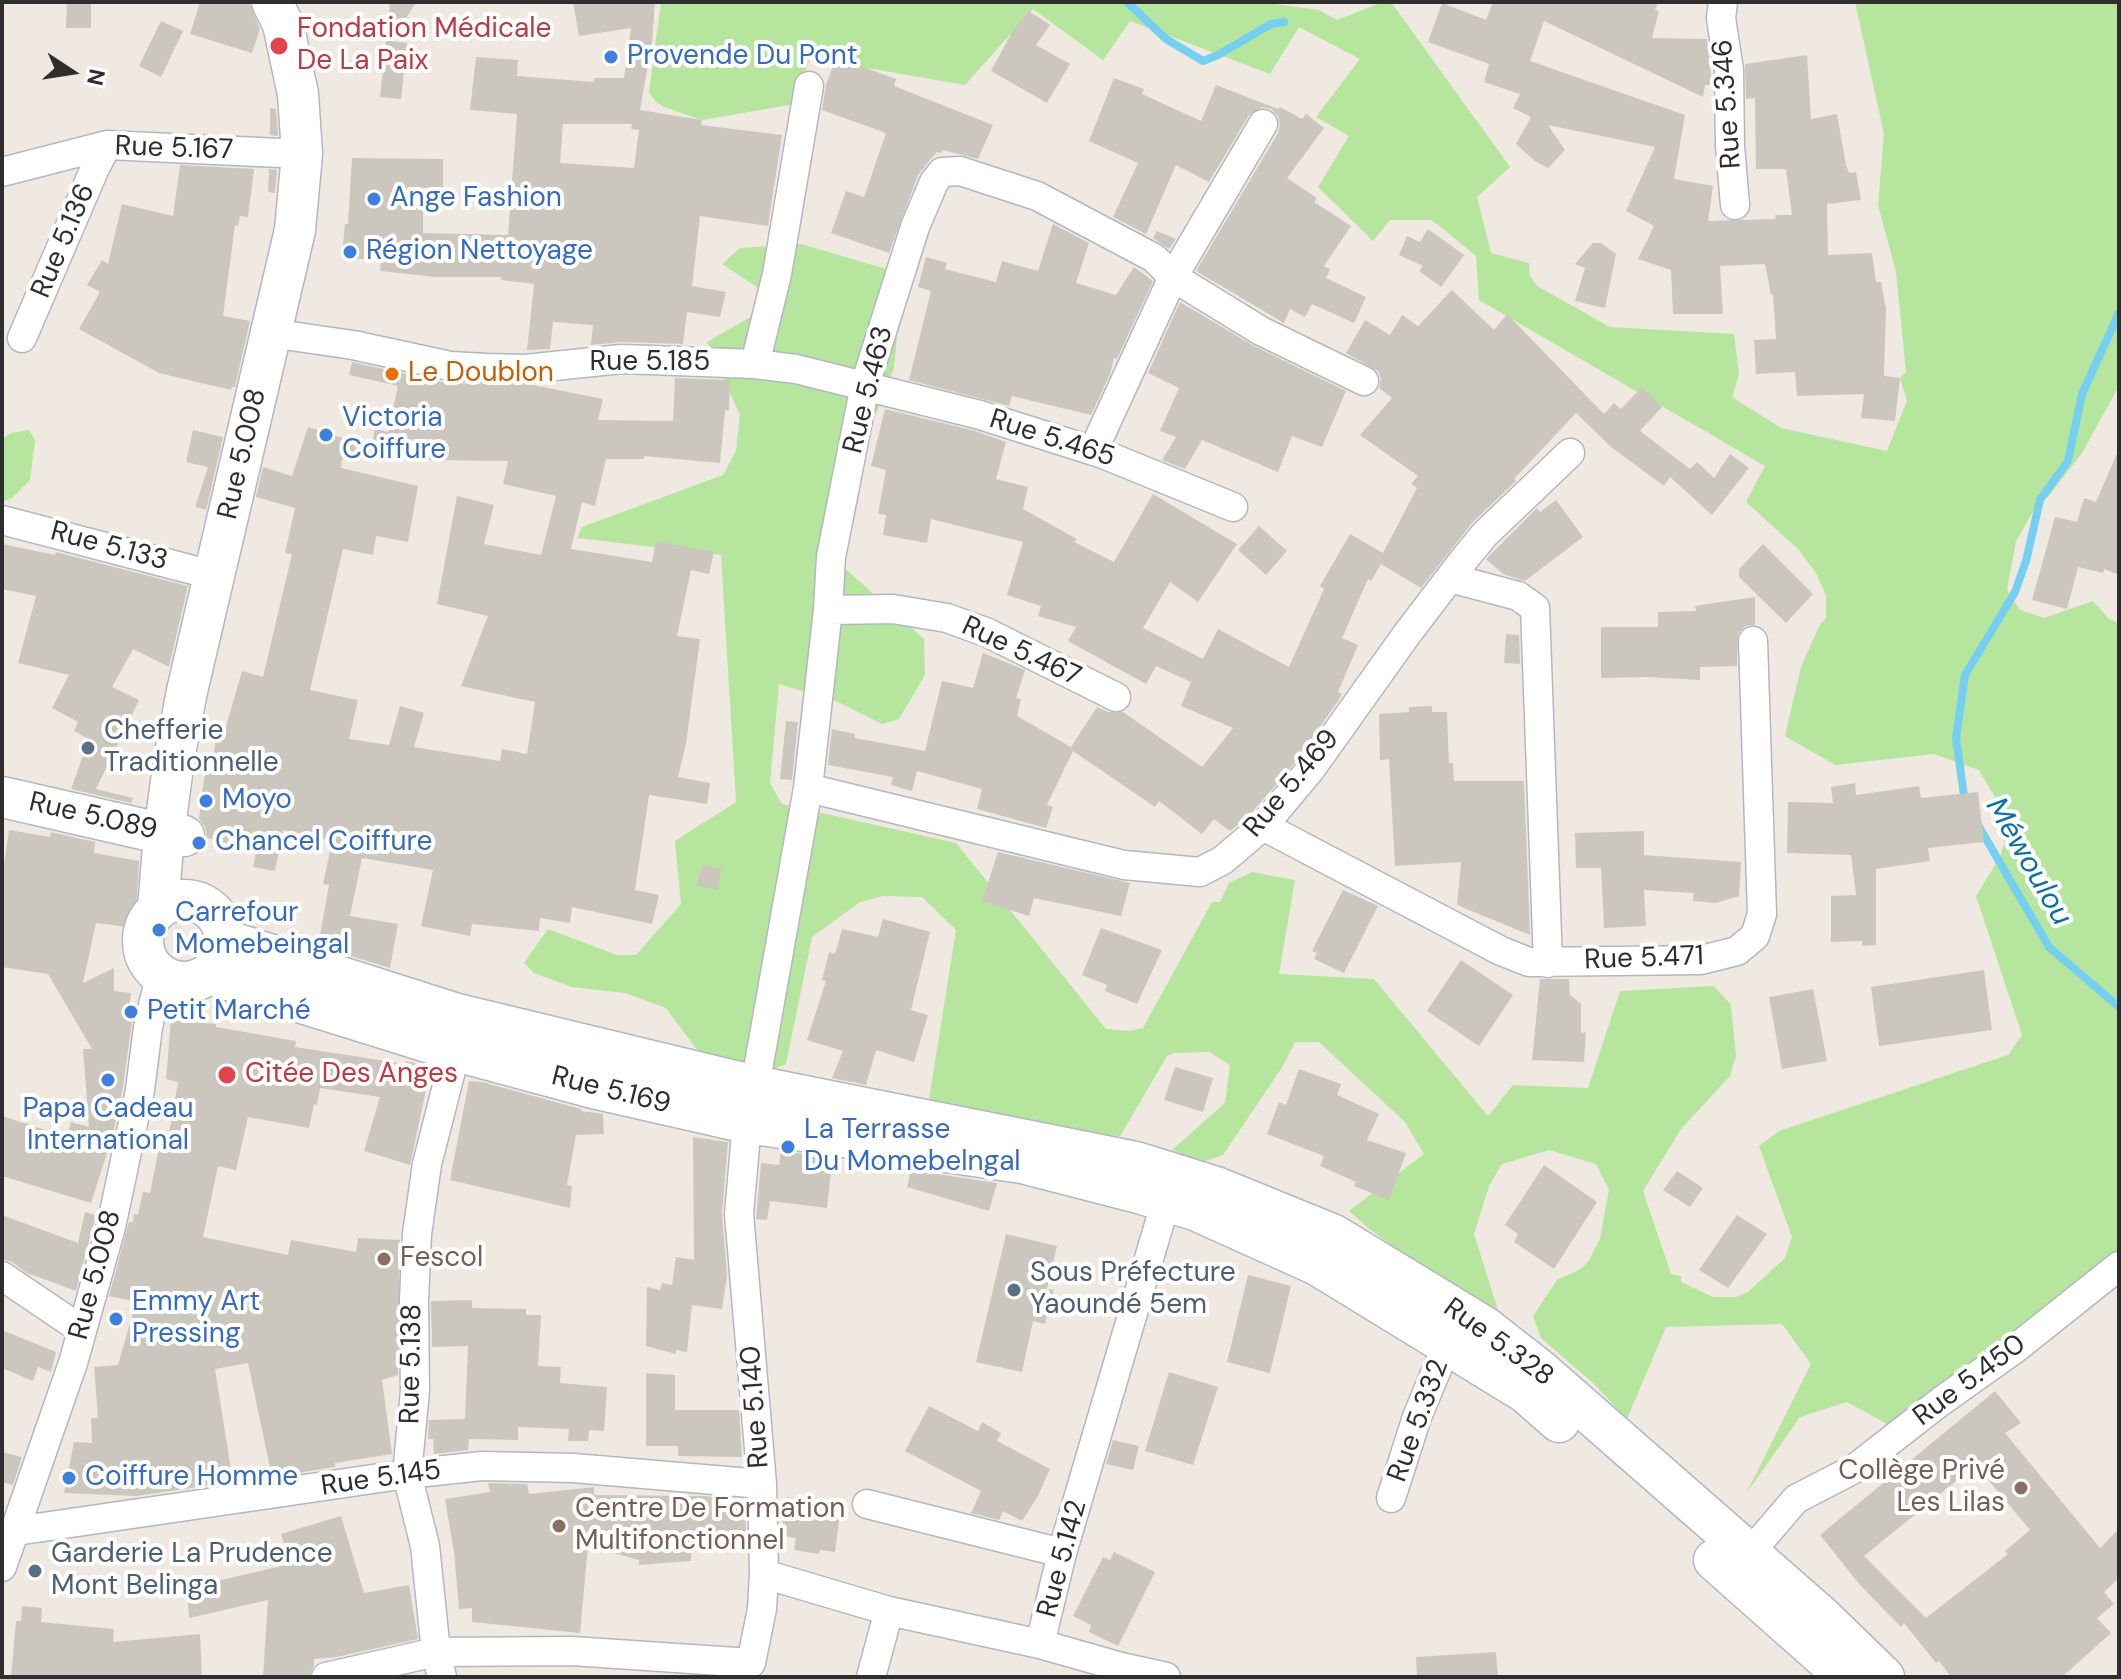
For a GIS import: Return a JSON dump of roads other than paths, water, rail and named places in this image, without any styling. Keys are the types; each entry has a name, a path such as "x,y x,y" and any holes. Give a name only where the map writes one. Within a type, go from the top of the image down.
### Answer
{"main road":[{"name":"Rue 5.008","path":"170,904 174,759 187,691 295,230 302,154 298,94 283,24 272,2"},
{"name":"Rue 5.008","path":"174,835 192,763 204,696 291,336 312,232 320,152 316,93 295,2"},
{"name":"Rue 5.089","path":"2,797 174,835"},
{"path":"195,901 216,916 223,927 217,957 198,981 172,981 160,976 151,967 142,943 144,930 170,904 195,901"},
{"name":"Rue 5.169","path":"217,957 457,1014 751,1105"},
{"name":"Rue 5.169","path":"217,957 456,1051 593,1088 751,1105 1029,1152"},
{"name":"Rue 5.328","path":"1029,1152 1195,1210 1317,1265 1526,1393 1837,1673"},
{"name":"Rue 5.328","path":"1029,1152 1136,1162 1216,1187 1334,1235 1485,1327 1541,1371 1821,1616 1884,1677"}],"street":[{"name":"Rue 5.346","path":"1723,2 1721,18 1729,70 1735,205"},
{"path":"755,364 777,274 809,86"},
{"path":"1093,451 1173,277 1263,124"},
{"name":"Rue 5.167","path":"2,172 107,145 302,154"},
{"name":"Rue 5.136","path":"22,338 107,145"},
{"name":"Rue 5.463","path":"751,1105 808,788 831,557 865,385 915,227 934,182 942,172 960,171 1037,196 1154,258 1173,277 1261,331 1364,381"},
{"name":"Rue 5.185","path":"291,336 353,345 450,366 525,369 622,359 755,364 796,369 865,385"},
{"name":"Rue 5.465","path":"865,385 980,415 1093,451 1233,507"},
{"name":"Rue 5.469","path":"808,788 1124,865 1200,872 1223,860 1263,826 1310,770 1485,534 1570,453"},
{"name":"Rue 5.133","path":"2,520 216,576"},
{"path":"1450,578 1518,596 1535,608 1548,963"},
{"name":"Rue 5.467","path":"828,610 893,609 947,618 988,633 1116,697"},
{"name":"Rue 5.471","path":"1263,826 1501,951 1529,962 1701,960 1737,951 1755,936 1762,914 1753,641"},
{"name":"Rue 5.008","path":"2,1567 8,1533 82,1330 111,1227 160,976"},
{"name":"Rue 5.138","path":"439,1664 425,1546 407,1474 415,1391 417,1234 427,1164 456,1051"},
{"name":"Rue 5.140","path":"326,1677 572,1651 747,1670 762,1609 764,1574 762,1484 739,1214 751,1105"},
{"name":"Rue 5.142","path":"764,1574 889,1611 1040,1644 1062,1553 1166,1201"},
{"name":"Rue 5.450","path":"1748,1555 1796,1499 1854,1469 2016,1348 2119,1266"},
{"path":"2,1276 82,1330"},
{"name":"Rue 5.332","path":"1391,1498 1417,1417 1447,1345"},
{"name":"Rue 5.145","path":"8,1533 407,1474 482,1466 573,1468 762,1484"},
{"path":"867,1504 1062,1553"},
{"path":"871,1677 889,1611"},
{"path":"1040,1644 1122,1672 1166,1677"}],"waterway":[{"path":"1127,2 1166,39 1203,61 1271,24 1284,22"},
{"name":"Méwoulou","path":"1965,803 1956,738 1965,675 2015,592 2026,561 2040,500 2068,461 2082,394 2119,313"},
{"name":"Méwoulou","path":"1978,825 2049,947 2119,1007"}],"place":[{"name":"Fondation Médicale De La Paix","path":"279,46"},
{"name":"Provende Du Pont","path":"611,57"},
{"name":"Ange Fashion","path":"374,199"},
{"name":"Région Nettoyage","path":"350,252"},
{"name":"Le Doublon","path":"392,374"},
{"name":"Victoria Coiffure","path":"326,435"},
{"name":"Chefferie Traditionnelle","path":"88,748"},
{"name":"Moyo","path":"206,801"},
{"name":"Chancel Coiffure","path":"199,843"},
{"name":"Carrefour Momebeingal","path":"159,930"},
{"name":"Petit Marché","path":"131,1012"},
{"name":"Citée Des Anges","path":"227,1075"},
{"name":"Papa Cadeau International","path":"108,1080"},
{"name":"La Terrasse Du Momebelngal","path":"788,1147"},
{"name":"Fescol","path":"384,1259"},
{"name":"Sous Préfecture Yaoundé 5em","path":"1014,1290"},
{"name":"Emmy Art Pressing","path":"116,1319"},
{"name":"Coiffure Homme","path":"69,1478"},
{"name":"Collège Privé Les Lilas","path":"2021,1488"},
{"name":"Centre De Formation Multifonctionnel","path":"559,1526"},
{"name":"Garderie La Prudence Mont Belinga","path":"35,1571"}]}
